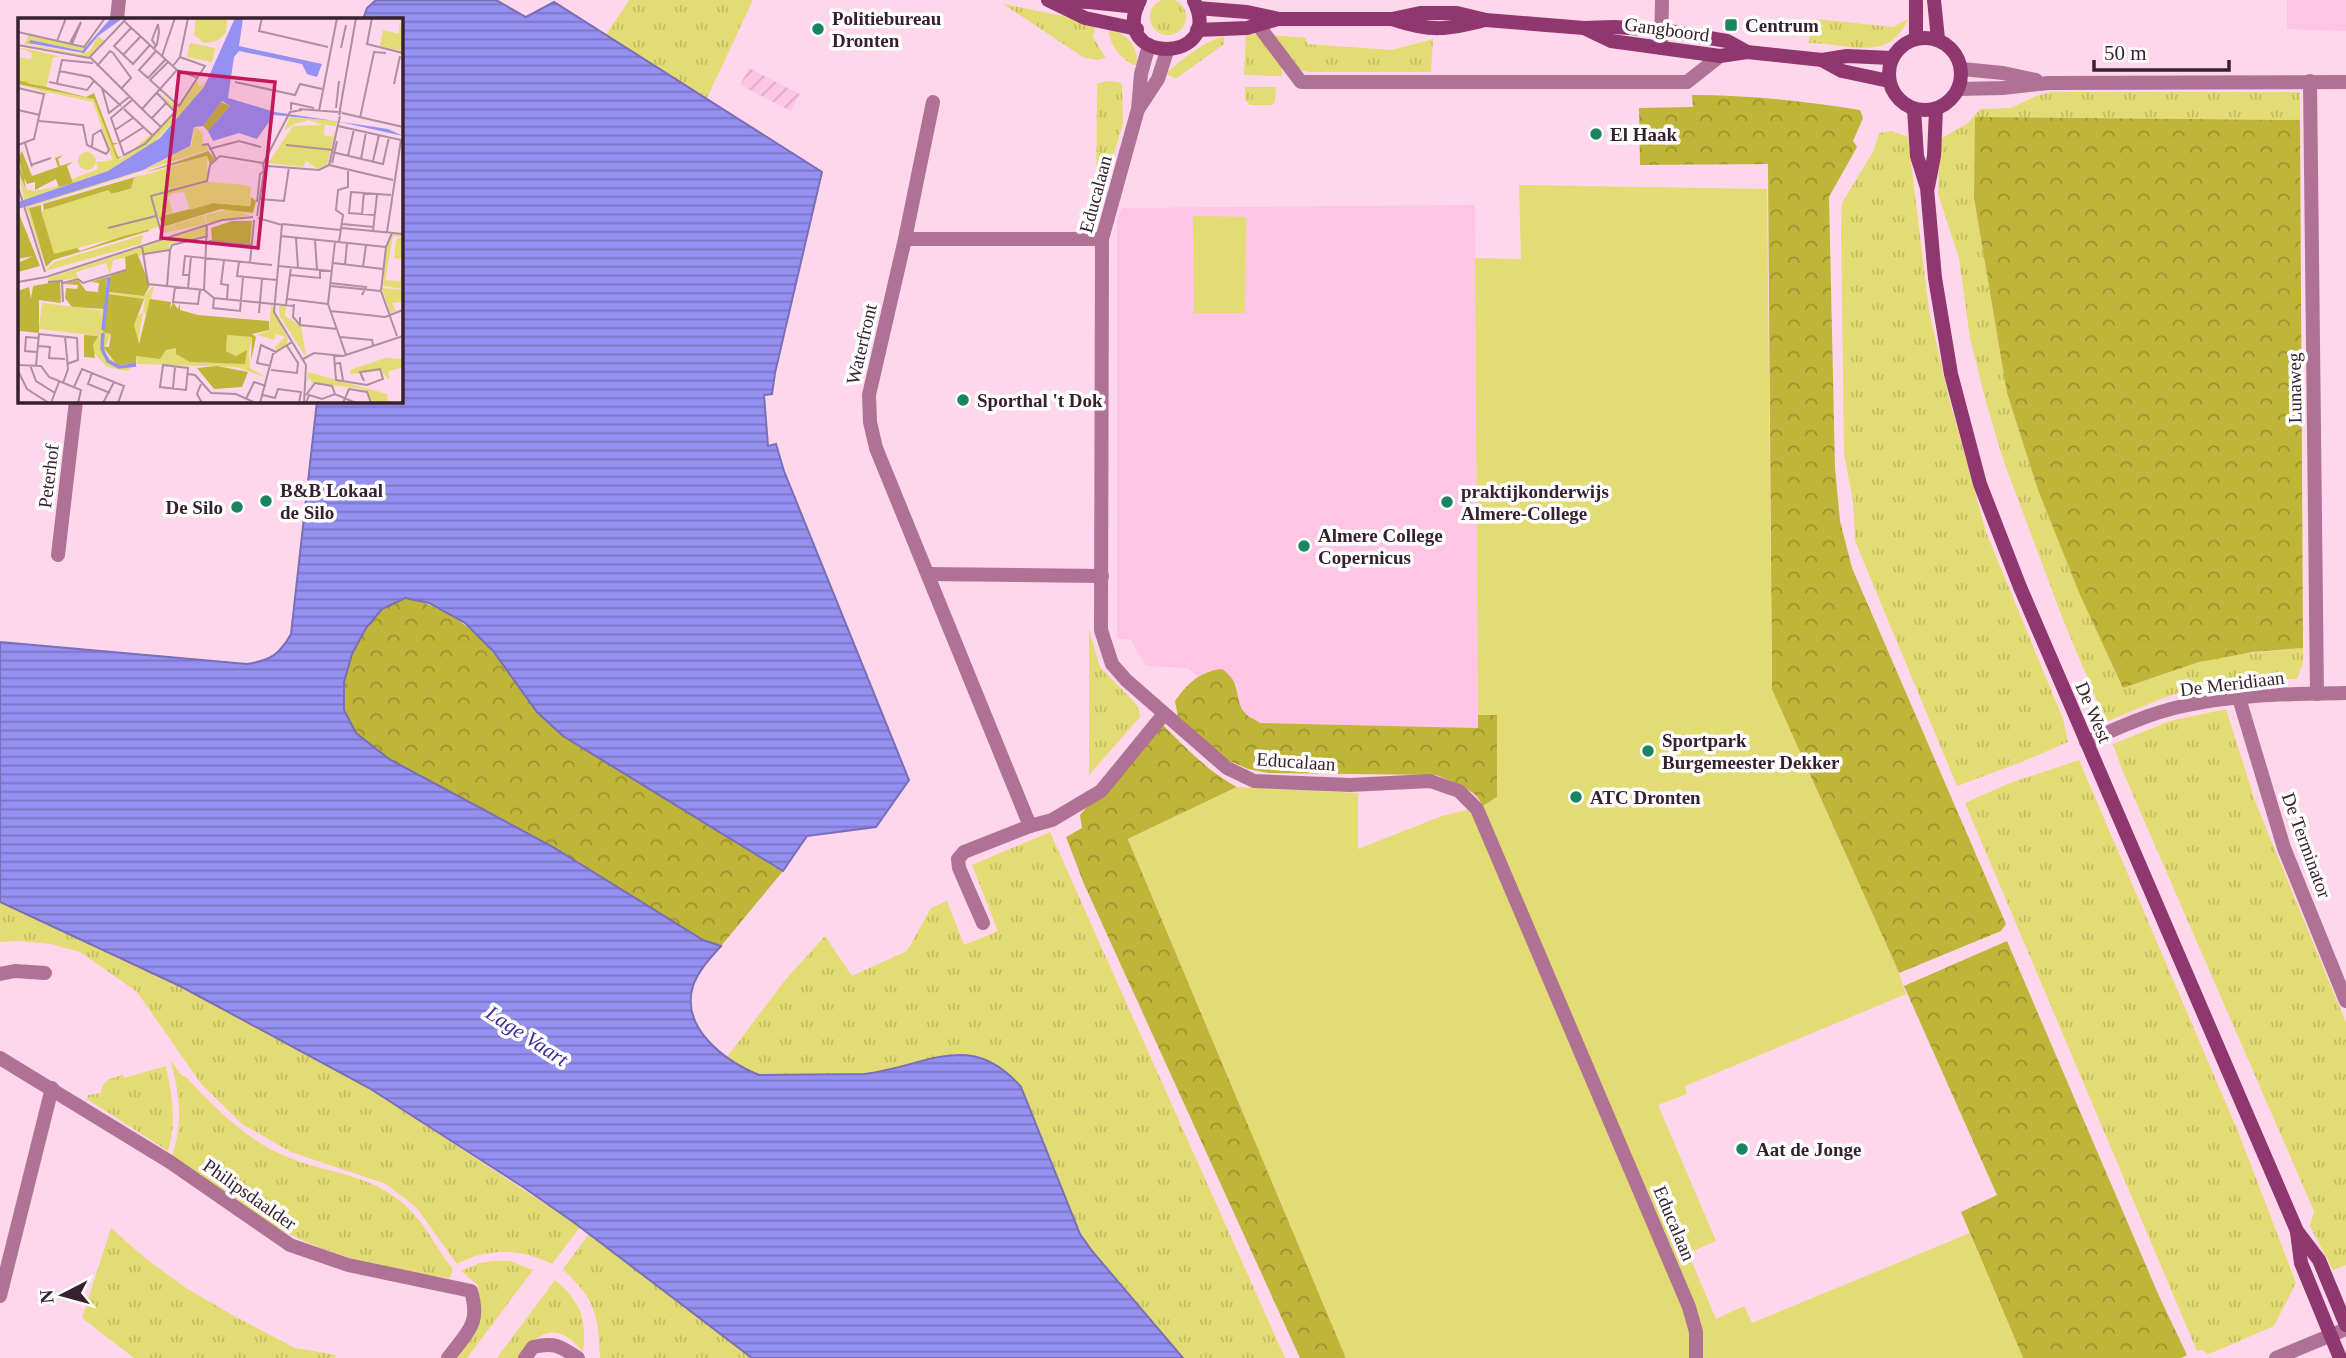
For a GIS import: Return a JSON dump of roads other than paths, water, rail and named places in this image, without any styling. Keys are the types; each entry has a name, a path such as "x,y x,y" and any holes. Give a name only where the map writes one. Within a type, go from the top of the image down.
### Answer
{"main road":[{"path":"1916,0 1916,38"},
{"path":"1934,0 1938,40"},
{"path":"1051,1 1139,3 1135,18 1136,29 1149,45 1167,51 1185,45 1197,30 1199,19 1195,4"},
{"path":"1051,1 1085,18 1136,29"},
{"name":"Gangboord","path":"1195,4 1279,19 1392,19 1419,28 1456,28 1486,20 1584,28 1662,30 1727,41 1747,52"},
{"name":"Gangboord","path":"1197,30 1247,28 1279,19"},
{"name":"Gangboord","path":"1584,28 1611,41 1720,56 1747,52 1822,60 1846,56 1892,58"},
{"path":"1916,38 1938,40 1954,51 1962,69 1959,89 1946,105 1936,109 1914,109 1902,103 1894,93 1889,81 1892,58 1898,49 1916,38"},
{"name":"Gangboord","path":"1822,60 1842,71 1889,81"},
{"name":"De West","path":"1914,109 1917,156 1927,188 1935,278 1951,374 1980,484 2020,587 2297,1231 2319,1260 2346,1327"},
{"name":"De West","path":"1927,188 1934,156 1936,109"},
{"name":"De West","path":"2297,1231 2301,1263 2340,1358"}],"street":[{"path":"117,18 119,0"},
{"path":"1661,48 1662,0"},
{"path":"1258,25 1301,82 1687,82 1720,56"},
{"name":"Educalaan","path":"1149,45 1141,74 1138,109 1102,239 1101,630 1112,664 1126,680 1227,768 1254,781 1350,785 1430,781 1459,791 1477,809 1689,1307 1696,1332 1696,1358"},
{"name":"Educalaan","path":"1138,109 1158,79 1167,51"},
{"path":"1962,69 2004,73 2048,83"},
{"name":"Lunaweg","path":"2310,81 2317,694"},
{"path":"1959,89 2048,83 2346,82"},
{"name":"Waterfront","path":"933,102 869,395 870,418 876,448 1030,826"},
{"path":"905,239 1102,239"},
{"name":"Peterhof","path":"58,555 76,402"},
{"path":"928,574 1102,576"},
{"name":"De Meridiaan","path":"2086,742 2182,706 2239,698 2346,692"},
{"name":"De Terminator","path":"2239,698 2284,848 2346,1001"},
{"path":"983,923 959,868 958,859 964,852 1052,820 1101,791 1164,713"},
{"path":"0,974 15,971 45,973"},
{"name":"Philipsdaalder","path":"0,1058 170,1162 290,1245 348,1265 471,1291 476,1309 472,1326 448,1358"},
{"path":"0,1296 52,1088"},
{"path":"2276,1358 2346,1327"},
{"path":"525,1358 533,1347 549,1343 562,1347 578,1358"}],"water":[{"name":"Lage Vaart","path":"376,0 496,0 526,17 554,2 822,172 772,394 764,395 768,446 776,444 784,471 909,780 876,827 807,836 783,871 563,736 537,712 493,651 465,623 429,603 405,598 382,609 366,628 352,654 344,682 344,710 356,733 389,759 553,847 703,940 721,946 695,980 691,1001 693,1016 708,1041 746,1069 759,1075 864,1074 927,1059 965,1055 984,1059 1002,1069 1021,1087 1080,1234 1183,1358 752,1358 576,1224 369,1088 180,986 0,902 0,642 247,664 274,655 291,634 317,402 402,402 402,18 363,18 367,8"}],"place":[{"name":"Centrum","path":"1731,25"},
{"name":"Politiebureau Dronten","path":"818,29"},
{"name":"El Haak","path":"1596,134"},
{"name":"Sporthal 't Dok","path":"963,400"},
{"name":"B&B Lokaal de Silo","path":"266,501"},
{"name":"praktijkonderwijs Almere-College","path":"1447,502"},
{"name":"De Silo","path":"237,507"},
{"name":"Almere College Copernicus","path":"1304,546"},
{"name":"Sportpark Burgemeester Dekker","path":"1648,751"},
{"name":"ATC Dronten","path":"1576,797"},
{"name":"Aat de Jonge","path":"1742,1149"}]}
